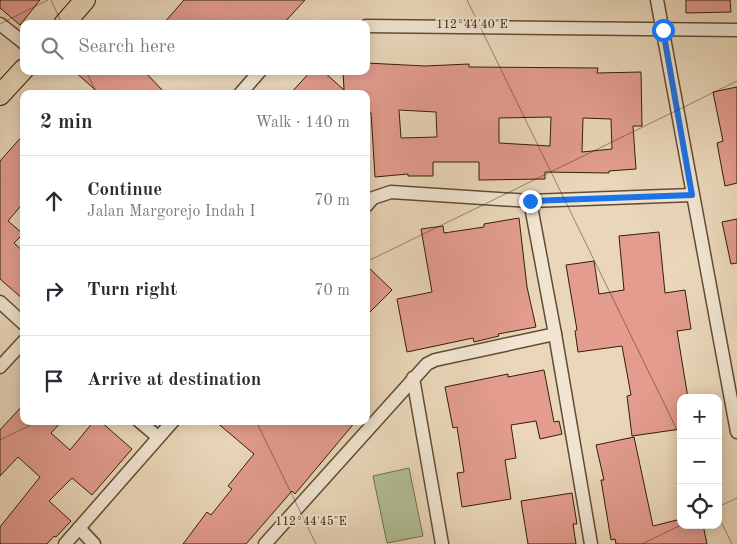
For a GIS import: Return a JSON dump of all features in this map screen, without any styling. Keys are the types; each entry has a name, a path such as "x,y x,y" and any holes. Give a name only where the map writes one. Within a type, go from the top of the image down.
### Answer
{"main road":[{"path":"68,20 86,0"},
{"path":"0,95 20,73"}],"street":[{"path":"657,0 737,432"},
{"path":"0,24 20,40"},
{"path":"370,26 737,30"},
{"path":"243,90 257,75"},
{"path":"370,201 373,198 391,192 530,201 692,195"},
{"path":"530,201 591,544"},
{"path":"0,302 20,320"},
{"path":"265,544 422,368 435,360 555,334"},
{"path":"0,367 20,345"},
{"path":"414,378 442,544"},
{"path":"143,425 158,438"},
{"path":"65,544 169,425"},
{"path":"78,528 94,544"}],"green space":[{"path":"409,468 423,536 387,543 373,476"}],"building":[{"path":"0,0 40,0 24,20 20,20 20,25 0,8"},
{"path":"184,0 305,0 287,20 166,20"},
{"path":"686,0 730,0 731,12 686,13"},
{"path":"370,63 425,66 469,64 469,67 598,68 597,73 641,72 642,126 633,126 636,169 609,171 609,173 545,172 545,179 479,180 479,162 433,162 433,176 408,176 408,174 375,177 370,90 344,90 343,75 370,75","holes":["399,110 436,112 437,137 401,138","551,117 550,146 499,143 499,118","583,118 611,119 612,149 582,152"]},
{"path":"79,75 148,75 162,90 95,90"},
{"path":"307,75 327,75 344,90 294,90"},
{"path":"737,87 737,183 725,186 717,143 723,141 713,92"},
{"path":"20,138 20,207 8,221 20,231 20,237 14,243 20,248 20,296 0,279 0,161"},
{"path":"519,218 527,287 536,327 498,334 499,336 474,342 473,338 407,352 397,299 432,292 421,229 443,226 444,233 484,227 484,224"},
{"path":"737,219 737,263 731,264 722,222"},
{"path":"659,232 665,293 685,290 691,329 677,331 687,394 677,394 677,430 632,436 627,396 631,395 622,346 578,352 575,331 577,330 566,265 594,261 599,294 624,290 619,236"},
{"path":"370,269 392,290 370,312"},
{"path":"544,370 554,422 559,421 562,434 540,439 536,421 511,425 516,458 505,460 511,499 462,507 457,473 464,472 457,427 453,428 445,387 508,374 508,377"},
{"path":"20,408 20,425 58,425 51,433 70,450 91,425 105,425 132,449 92,495 72,478 49,501 71,521 47,544 0,544 0,527 40,477 18,457 0,476 0,430"},
{"path":"220,425 353,425 295,494 292,491 246,544 183,544 207,512 211,515 232,489 228,486 254,454"},
{"path":"634,437 653,526 677,520 677,529 704,529 707,544 616,544 615,539 611,540 601,480 604,480 596,445"},
{"path":"572,493 577,524 573,524 576,544 528,544 521,501"}],"route":[{"path":"530,201 692,195 663,30"}]}
